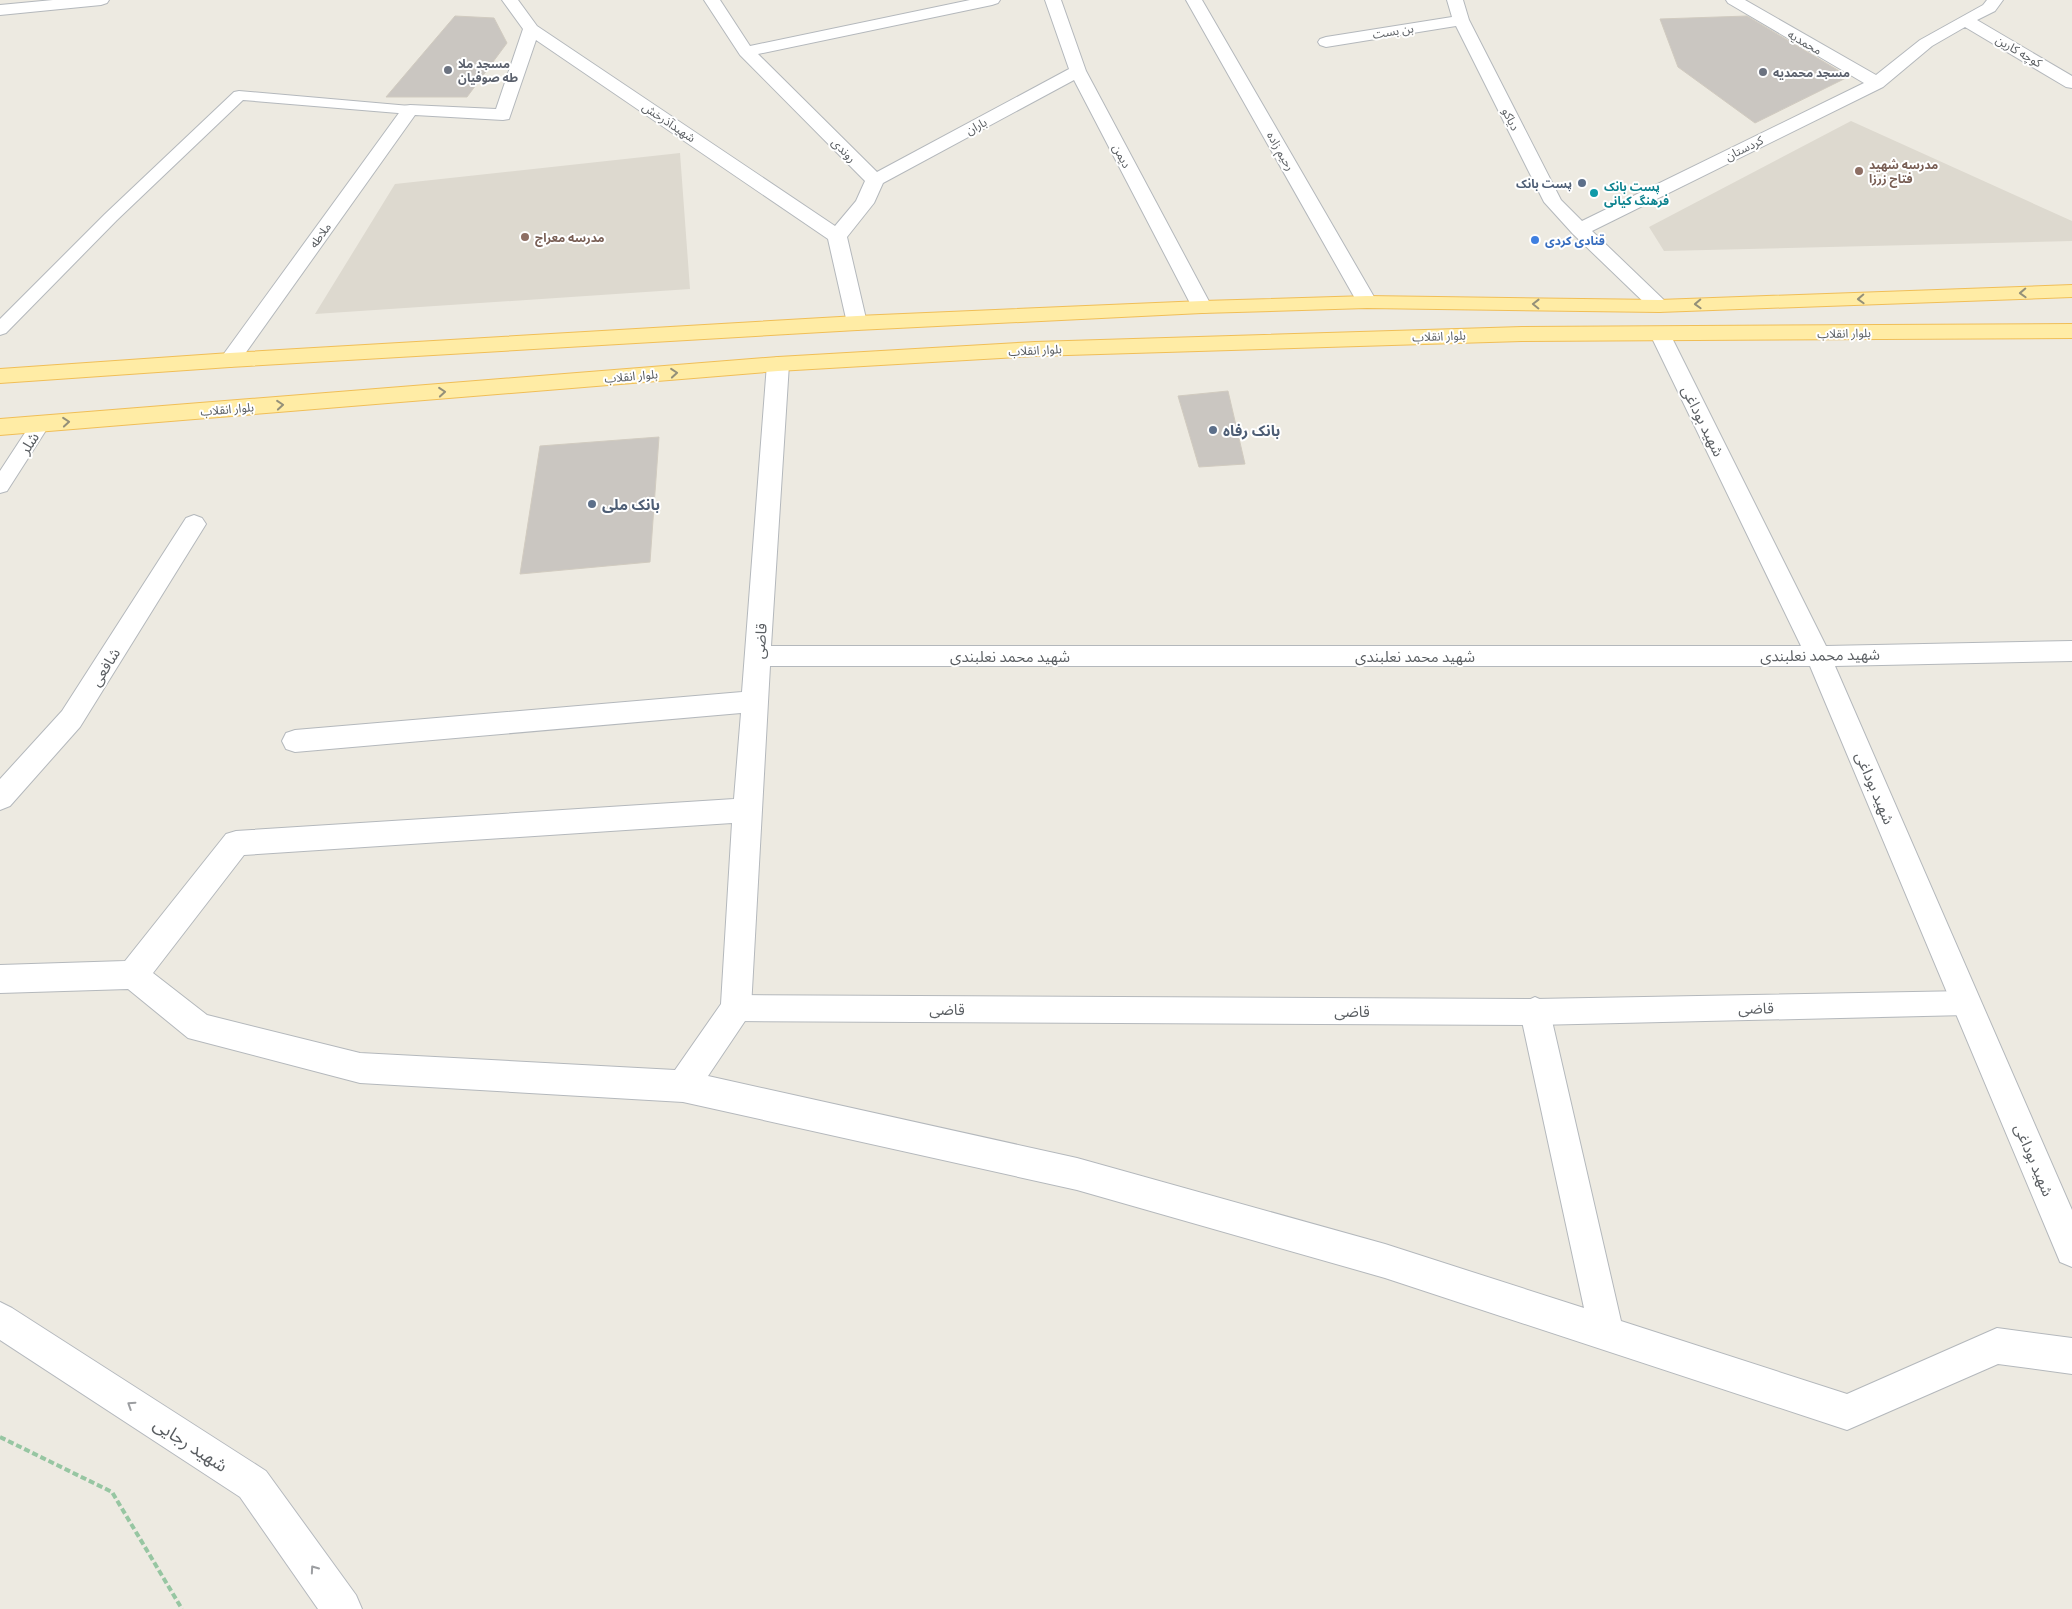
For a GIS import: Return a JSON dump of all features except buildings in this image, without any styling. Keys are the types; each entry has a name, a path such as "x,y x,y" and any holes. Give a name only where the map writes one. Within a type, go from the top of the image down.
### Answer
{"main road":[{"path":"0,376 230,360 857,323 1202,307 1368,302 1659,306 2072,291"},
{"name":"بلوار انقلاب","path":"0,427 778,364 1045,349 1522,334 2072,331"}],"street":[{"path":"0,10 101,0"},
{"name":"شهیدآذرخش","path":"510,0 531,29 837,236"},
{"name":"روندی","path":"712,0 746,52 875,180"},
{"path":"900,0 907,16"},
{"path":"746,52 907,16 992,0"},
{"name":"دیمن","path":"1053,0 1078,71 1202,307"},
{"name":"رحیم زاده","path":"1194,0 1368,302"},
{"name":"دیاکو","path":"1455,0 1461,20 1553,202 1580,230"},
{"name":"محمدیه","path":"1734,0 1878,83"},
{"name":"کردستان","path":"1580,230 1878,83 1926,43 1989,8 1994,0"},
{"name":"بن بست","path":"1326,42 1461,20"},
{"name":"کوچه کارین","path":"1965,20 2072,83"},
{"path":"410,110 502,115 531,29"},
{"name":"باران","path":"875,180 1078,71"},
{"name":"ملاطه","path":"230,360 410,110"},
{"path":"857,323 837,236 865,203 875,180"},
{"path":"1580,230 1659,306"},
{"name":"شهید بوداغی","path":"1660,334 1818,656 2072,1250"},
{"name":"قاضی","path":"736,1008 747,810 778,364"},
{"name":"شافعی","path":"0,798 72,719 194,524"},
{"name":"شهید محمد نعلبندی","path":"759,656 1818,656 2072,652"},
{"path":"296,741 755,701"},
{"path":"133,975 236,843 747,810"},
{"path":"0,979 133,975 199,1028 360,1068 683,1086 1077,1174 1385,1261 1473,1288 1607,1335 1847,1412 1997,1346 2072,1356"},
{"path":"683,1086 736,1008"},
{"path":"1535,1012 1607,1335"},
{"name":"شهید رجایی","path":"0,1320 253,1484 342,1609"}],"lane":[{"path":"0,329 112,217 239,95 410,110"},
{"name":"شلر","path":"0,486 41,424"},
{"name":"قاضی","path":"736,1008 1535,1012 1967,1003"}],"path":[{"path":"0,1437 112,1492 182,1609"}],"shaded area":[{"name":"مدرسه شهید فتاح زرزا","path":"1851,121 2072,221 2072,241 1664,251 1649,227"},
{"name":"مدرسه معراج","path":"680,153 690,289 315,314 395,184"}],"place":[{"name":"مسجد ملا طه صوفیان","path":"448,70"},
{"name":"مسجد محمدیه","path":"1763,72"},
{"name":"مدرسه شهید فتاح زرزا","path":"1859,171"},
{"name":"پست بانک","path":"1582,183"},
{"name":"پست بانک فرهنگ کیانی","path":"1594,193"},
{"name":"مدرسه معراج","path":"525,237"},
{"name":"قنادی کردی","path":"1535,240"},
{"name":"بانک رفاه","path":"1213,430"},
{"name":"بانک ملی","path":"592,504"}]}
